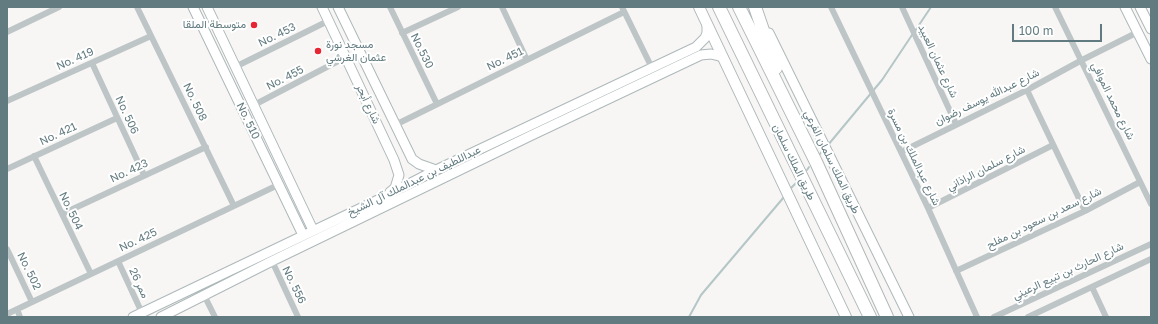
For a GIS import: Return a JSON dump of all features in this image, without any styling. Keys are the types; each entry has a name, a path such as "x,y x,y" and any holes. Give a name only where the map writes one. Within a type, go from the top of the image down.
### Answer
{"highway":[{"name":"طريق الملك سلمان","path":"719,7 870,317"},
{"name":"طريق الملك سلمان","path":"739,7 816,162 887,317"},
{"path":"755,7 795,122"},
{"path":"816,162 894,317"}],"main road":[{"path":"699,7 846,317"}],"street":[{"path":"7,32 60,7"},
{"name":"No. 508","path":"137,7 234,206"},
{"name":"No. 510","path":"193,7 302,235"},
{"name":"No. 510","path":"207,7 313,230"},
{"name":"شارع أبحر","path":"322,7 394,160 398,175 394,188 382,198"},
{"name":"شارع أبحر","path":"338,7 412,159 419,164 436,170"},
{"name":"No.530","path":"390,7 437,104"},
{"path":"402,33 458,7"},
{"path":"502,7 527,60"},
{"name":"طريق الملك سلمان الفرعي","path":"755,7 909,317"},
{"name":"شارع عبدالملك بن مسرة","path":"831,7 928,208 976,317"},
{"name":"شارع عثمان العبيد","path":"902,7 956,124"},
{"name":"شارع محمد الموافي","path":"1055,7 1151,204"},
{"path":"1126,7 1151,60"},
{"path":"1140,7 1151,29"},
{"path":"623,10 652,68"},
{"name":"No. 451","path":"395,125 527,60 623,10"},
{"name":"No. 453","path":"235,66 328,21"},
{"path":"707,24 707,33 705,38 696,47 701,51 701,55 711,54 723,57"},
{"name":"شارع عبدالله يوسف رضوان","path":"901,152 1138,32"},
{"name":"No. 419","path":"7,101 151,36"},
{"name":"عبداللطيف بن عبدالملك آل الشيخ","path":"133,317 382,198 436,170 696,47"},
{"name":"عبداللطيف بن عبدالملك آل الشيخ","path":"161,317 272,261 701,55"},
{"name":"No. 455","path":"254,105 346,58"},
{"name":"No. 506","path":"92,63 144,175"},
{"path":"1026,90 1085,211"},
{"name":"No. 421","path":"7,169 117,118"},
{"name":"شارع سلمان الراذاني","path":"928,208 1052,145"},
{"name":"No. 423","path":"62,214 144,175 206,148"},
{"path":"394,160 398,163 403,163 406,161 407,150"},
{"name":"No. 504","path":"34,156 91,274"},
{"name":"شارع سعد بن سعود بن مفلح","path":"956,272 1085,211 1140,182"},
{"name":"No. 425","path":"7,314 278,185"},
{"path":"298,225 304,229 307,228 309,226 308,220"},
{"name":"شارع الحارث بن تبيع الرعيني","path":"994,317 1151,244"},
{"name":"No. 502","path":"7,250 32,302"},
{"path":"1028,317 1151,259"},
{"name":"ممر 26","path":"118,261 142,313"},
{"name":"No. 556","path":"272,261 298,317"},
{"path":"1092,287 1106,317"},
{"path":"204,295 215,317"},
{"path":"17,309 20,317"}],"waterway":[{"path":"915,31 931,7"},
{"path":"828,145 882,80 912,35"},
{"path":"820,154 823,150"},
{"path":"791,188 796,183"},
{"path":"689,317 701,295 784,197"}],"place":[{"name":"متوسطة الملقا","path":"254,25"},
{"name":"مسجد نورة عثمان الغرشي","path":"318,51"}]}
